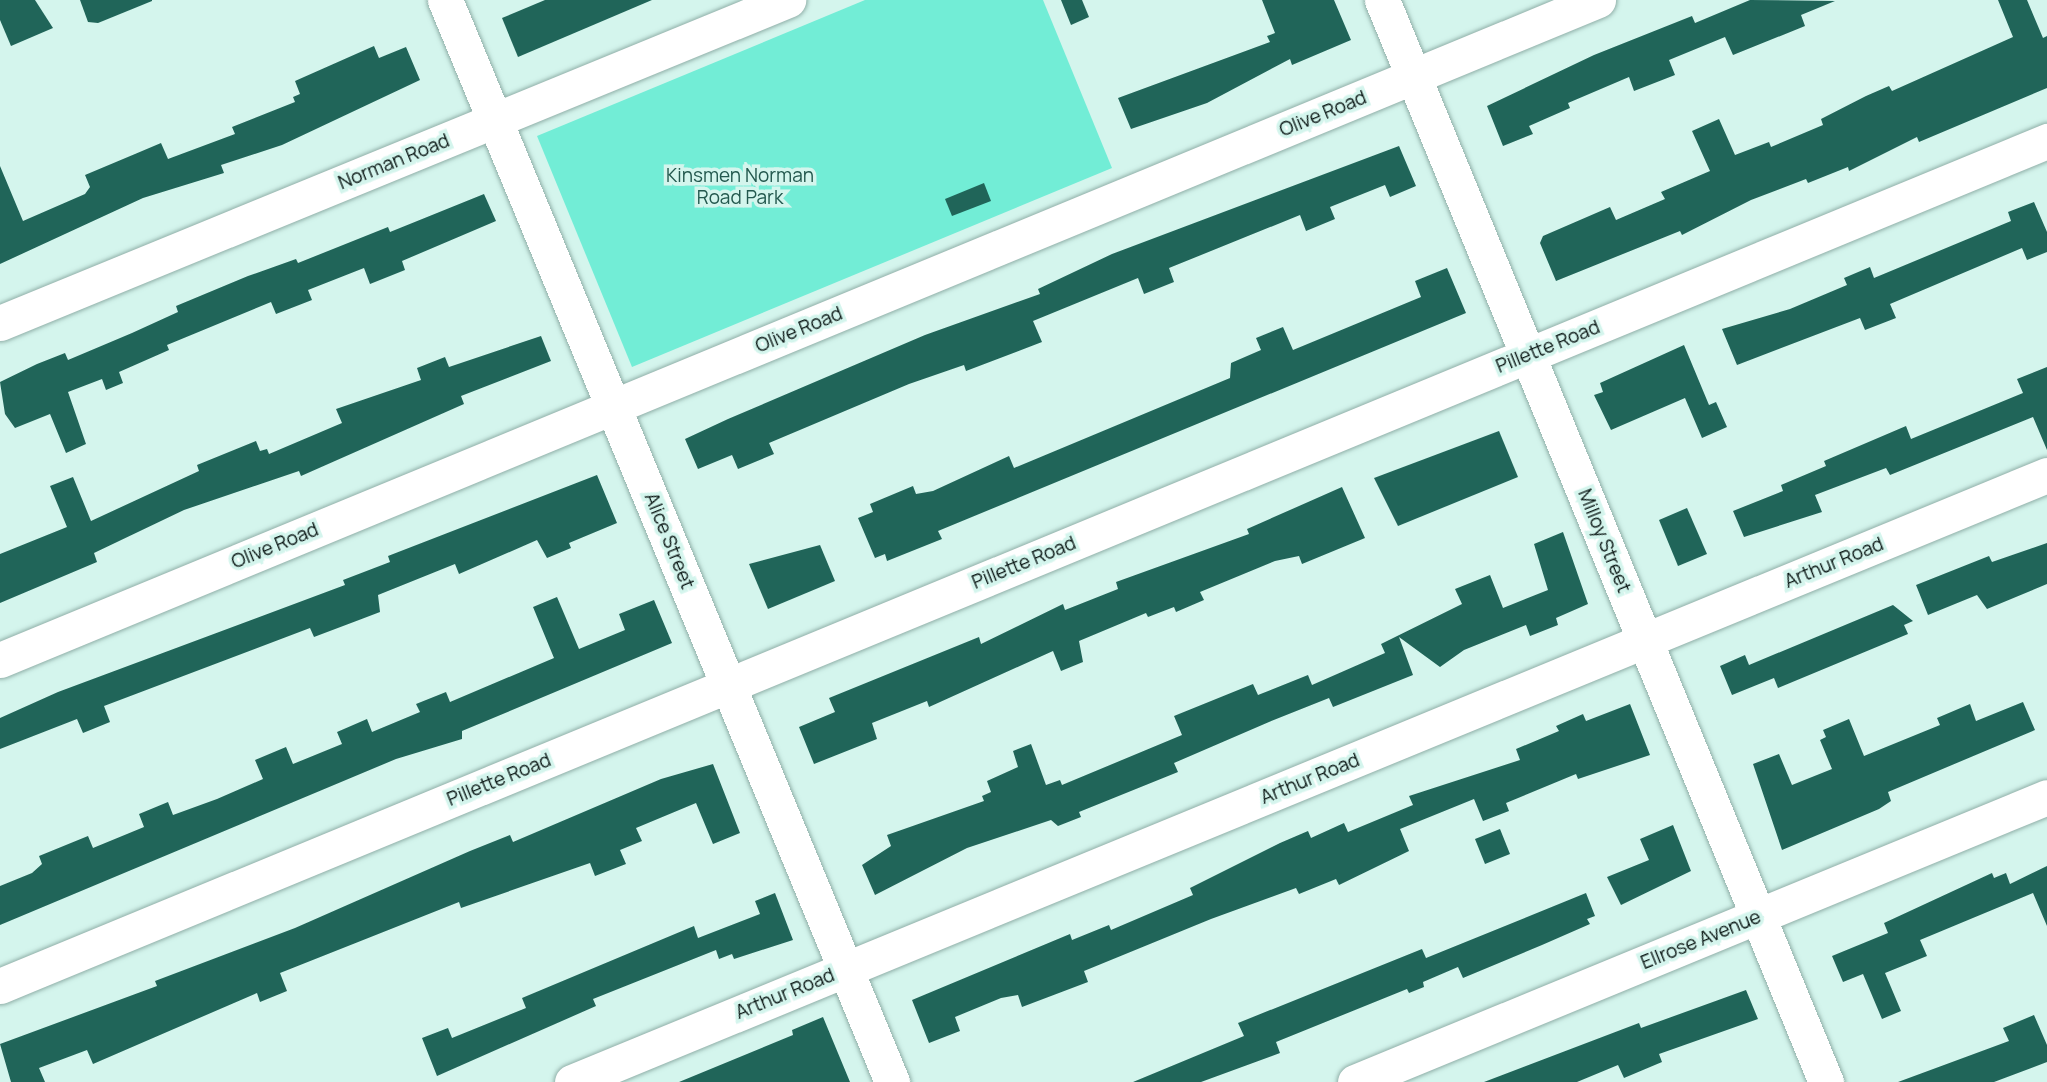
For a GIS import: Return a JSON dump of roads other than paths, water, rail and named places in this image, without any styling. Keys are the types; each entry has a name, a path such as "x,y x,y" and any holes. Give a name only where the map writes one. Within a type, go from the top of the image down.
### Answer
{"street":[{"name":"Alice Street","path":"445,0 892,1082"},
{"name":"Norman Road","path":"0,323 788,0"},
{"name":"Milloy Street","path":"1382,0 1826,1082"},
{"name":"Olive Road","path":"0,660 1598,0"},
{"name":"Pillette Road","path":"0,986 2047,141"},
{"name":"Arthur Road","path":"572,1082 2047,475"},
{"name":"Ellrose Avenue","path":"1355,1082 2047,797"}],"park label":[{"name":"Kinsmen Norman Road Park","path":"740,187"}]}
